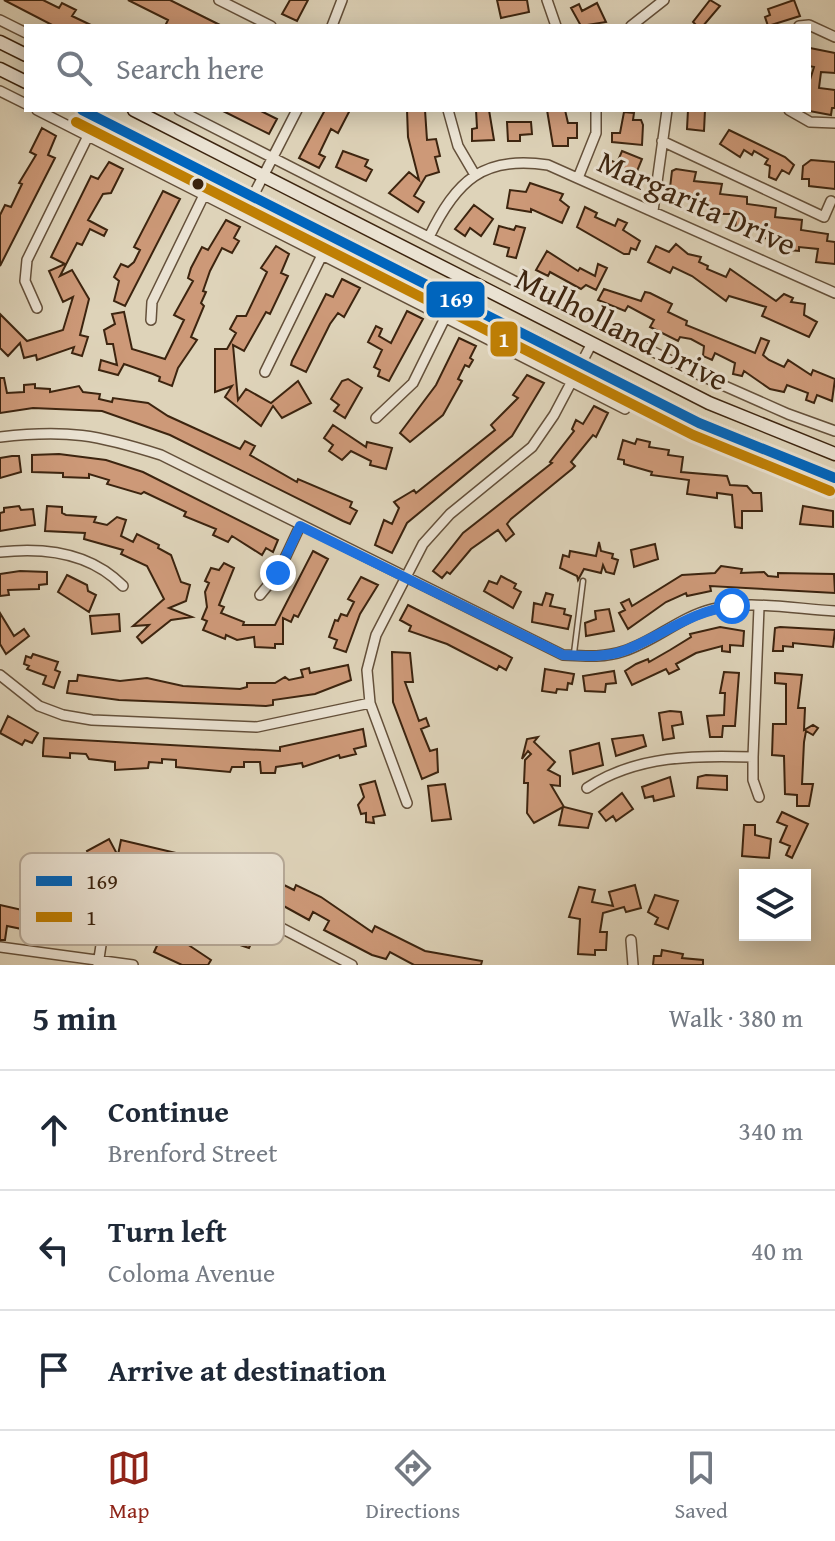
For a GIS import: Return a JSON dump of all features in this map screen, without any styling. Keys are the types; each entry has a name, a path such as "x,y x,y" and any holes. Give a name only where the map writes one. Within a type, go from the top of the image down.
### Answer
{"main road":[{"path":"0,42 24,54"},
{"path":"0,69 24,81"},
{"name":"Mulholland Drive","path":"86,112 747,445 835,478"},
{"name":"Mulholland Drive","path":"138,112 721,409 835,454"}],"street":[{"path":"219,0 267,24"},
{"path":"333,24 342,0"},
{"path":"547,0 555,24"},
{"path":"634,24 664,0"},
{"path":"0,20 24,32"},
{"path":"811,26 835,37"},
{"path":"0,91 24,103"},
{"path":"41,112 625,409"},
{"path":"183,112 717,383 835,431"},
{"path":"253,196 296,112"},
{"path":"449,112 458,146 475,175"},
{"path":"578,178 596,133 596,112"},
{"path":"653,211 667,112"},
{"path":"792,112 810,122 835,123"},
{"path":"37,308 25,281 27,260 88,136"},
{"path":"662,141 824,217 831,201"},
{"name":"Margarita Drive","path":"429,237 449,198 475,175 503,164 526,162 548,165 835,293"},
{"path":"151,320 152,302 204,195"},
{"path":"265,372 322,255"},
{"path":"376,418 413,383 445,318"},
{"path":"407,803 370,703 367,670 376,635 404,577 436,526 532,447 592,343"},
{"path":"0,437 43,432 100,435 161,455 538,645 574,655 596,656 624,651 696,614 715,608 835,611"},
{"path":"260,595 278,573 300,526"},
{"path":"0,552 49,551 79,558 108,571 123,586"},
{"path":"759,607 753,757 753,780 759,797"},
{"path":"0,675 39,706 63,715 92,720 257,727 370,703"},
{"path":"587,788 603,778 674,757 753,757"},
{"path":"284,929 352,965"},
{"path":"631,940 633,965"},
{"path":"0,947 133,965"}],"lane":[{"path":"574,655 583,581"}],"building":[{"path":"4,0 43,0 59,8 62,3 76,10 72,16 89,24 50,24"},
{"path":"128,0 170,0 218,24 166,24 168,20"},
{"path":"290,0 308,0 297,21 282,14"},
{"path":"497,0 527,0 529,12 501,18"},
{"path":"710,0 720,6 705,24 693,22"},
{"path":"794,0 800,16 767,24 765,17 770,15 768,9"},
{"path":"597,3 606,22 580,24 571,8 579,4 582,11"},
{"path":"811,48 835,53 835,73 821,72 819,88 835,90 835,108 832,108 831,115 811,111 814,67 811,66"},
{"path":"225,112 263,112 277,119 269,134"},
{"path":"324,112 349,112 338,133 331,129 319,154 325,157 319,168 299,158"},
{"path":"407,112 425,112 427,140 436,139 440,156 435,157 439,172 426,176 414,196 424,202 418,212 389,193 409,172 419,180 408,137"},
{"path":"476,112 489,112 494,140 472,141 472,129 477,128"},
{"path":"547,112 565,112 568,123 577,123 577,138 568,138 568,146 553,146"},
{"path":"624,112 634,113 633,120 641,120 642,145 612,142 612,133 620,133"},
{"path":"688,112 705,112 704,131 687,129"},
{"path":"507,122 531,122 532,134 520,135 520,141 508,141"},
{"path":"42,128 56,136 48,155 55,158 0,266 0,215 5,205 11,207 22,184 19,183 36,155 30,152"},
{"path":"729,130 785,157 794,165 789,174 782,170 776,180 769,177 770,166 765,164 768,159 754,151 752,155 744,150 740,157 720,144"},
{"path":"343,151 368,160 365,166 372,170 366,181 336,167"},
{"path":"622,151 642,159 633,181 605,169 609,160 617,163"},
{"path":"811,160 835,162 835,189 809,186 809,179 802,179 803,166"},
{"path":"109,162 123,169 111,193 103,194 88,220 107,230 104,236 90,229 82,245 77,243 60,276 72,270 89,299 80,335 88,337 82,356 72,353 74,347 37,360 36,355 24,358 20,343 8,356 0,348 0,314 27,341 63,330 73,297 63,302 49,271 65,264 51,257 91,176 98,179"},
{"path":"672,171 696,172 694,181 722,184 720,194 747,197 747,204 776,208 775,217 802,220 801,230 828,234 827,241 835,242 835,264 816,262 818,249 799,247 799,251 789,250 790,242 763,238 764,230 735,227 737,214 708,214 709,206 669,196"},
{"path":"530,183 563,194 560,200 569,207 562,223 531,209 531,212 507,208 510,190 526,192"},
{"path":"163,191 180,199 125,306 114,301 119,281 114,277 121,264 128,267 134,262 140,250 134,247"},
{"path":"474,205 493,219 481,236 470,228 465,236 455,229"},
{"path":"585,207 597,213 595,217 615,226 618,219 627,223 623,230 640,241 636,250 631,248 629,254 624,254 577,227"},
{"path":"226,220 240,227 234,238 239,241 232,253 222,248 210,271 203,291 206,292 201,303 204,306 191,337 197,340 178,368 172,386 159,381 160,377 124,364 118,375 99,370 101,360 117,365 113,344 107,344 104,330 115,324 112,314 124,312 132,349 165,359 184,320 174,315 193,281 188,278 191,268 202,247 208,250"},
{"path":"499,226 514,230 516,226 525,228 516,258 507,256 509,248 494,244"},
{"path":"676,244 688,254 701,257 699,262 708,266 707,269 726,277 730,269 776,301 784,294 793,298 791,302 805,304 804,315 817,322 809,337 762,316 766,307 729,296 726,301 692,276 673,267 670,273 648,262 656,246 669,252"},
{"path":"276,246 289,254 281,273 288,276 270,314 266,312 244,351 233,345 238,400 246,389 271,403 298,381 311,403 282,418 273,406 261,426 225,397 232,386 215,392 215,349 227,349 236,333 230,329 237,316 246,316 267,272 261,268"},
{"path":"547,251 578,271 580,268 595,276 598,264 607,268 596,290 586,285 581,289 550,272 548,276 536,270"},
{"path":"342,279 360,288 344,317 338,313 330,324 306,372 291,365 326,294 333,297"},
{"path":"604,289 641,301 645,292 650,293 672,304 668,312 687,321 686,325 755,353 761,338 769,341 763,355 769,360 784,367 788,360 811,375 813,370 835,379 832,401 817,395 814,403 806,400 808,393 787,385 784,392 770,389 744,371 742,376 733,374 735,363 715,353 712,360 703,356 704,346 691,339 680,337 678,341 650,327 654,320 628,306 625,311 598,300"},
{"path":"407,311 423,319 389,381 378,376 380,370 374,367 382,350 368,342 376,326 382,329 379,336 391,343"},
{"path":"459,338 476,346 470,358 473,360 469,367 465,365 458,379 462,381 443,415 410,442 400,433 436,385"},
{"path":"527,375 544,383 512,436 407,523 392,553 375,545 384,520 392,524 399,508 394,502 414,490 416,493 495,430 491,425 518,398 513,395"},
{"path":"0,378 4,378 7,393 24,392 24,385 35,384 35,388 50,389 50,392 79,386 83,392 100,394 99,399 148,403 168,416 240,449 245,441 255,446 250,455 297,482 298,479 352,502 350,507 357,511 350,524 170,435 102,411 33,408 0,413"},
{"path":"348,379 362,388 345,418 334,411 339,405 331,399 342,381"},
{"path":"594,406 608,413 596,437 593,435 571,462 575,466 572,469 511,519 507,524 514,534 506,541 498,530 471,549 450,574 447,572 442,578 433,571 463,533 552,463 574,431 576,420 583,424"},
{"path":"333,425 366,447 367,442 392,448 386,469 370,465 371,461 351,451 342,460 329,451 333,445 324,438"},
{"path":"637,439 650,442 649,447 669,450 668,455 683,457 681,472 727,476 730,485 747,486 753,493 761,493 762,511 742,511 742,528 735,527 732,495 717,493 717,498 687,494 689,480 651,475 652,472 624,464 624,460 618,459 623,440 635,444"},
{"path":"59,454 106,460 143,472 278,540 273,552 266,548 262,555 232,536 228,542 213,535 216,529 184,516 186,512 144,492 141,494 107,484 109,480 89,474 89,478 32,472 32,455"},
{"path":"19,456 21,472 0,478 0,458"},
{"path":"19,506 21,510 33,509 35,525 0,531 0,513 4,512 4,508"},
{"path":"47,506 62,507 62,513 66,515 96,517 94,522 107,525 117,517 126,520 121,536 133,542 137,534 159,545 158,548 171,555 181,582 190,585 186,601 169,608 192,617 171,620 142,643 137,637 149,625 133,626 164,599 147,566 121,554 123,550 84,539 85,533 45,531"},
{"path":"803,506 833,511 833,527 800,524"},
{"path":"599,542 601,551 613,554 612,558 618,560 614,574 606,572 603,565 601,573 584,569 578,580 577,576 560,568 563,555 569,557 570,551 596,556"},
{"path":"655,544 658,559 634,567 631,550"},
{"path":"313,551 328,559 298,617 294,615 291,622 283,618 283,644 275,644 275,648 255,647 254,637 237,640 226,635 225,639 203,630 207,621 202,619 207,607 205,592 209,583 205,581 211,568 219,570 224,563 234,568 219,605 224,607 221,613 244,622 243,625 275,625"},
{"path":"721,566 742,569 741,573 764,572 768,576 778,577 778,573 834,574 835,593 710,586 711,591 687,596 686,593 666,602 628,629 619,613 625,610 621,603 629,599 632,606 682,575 715,573"},
{"path":"47,572 47,584 39,585 39,589 8,590 9,595 0,596 0,574"},
{"path":"67,575 87,585 88,591 96,595 89,612 58,592"},
{"path":"501,576 516,584 514,588 521,592 513,608 484,591 489,581 497,584"},
{"path":"361,577 378,585 360,614 346,652 334,648 337,640 329,637 335,620 338,621 341,614 347,616 354,602 348,599"},
{"path":"546,593 553,595 550,606 565,609 564,614 571,616 568,629 532,622 534,603 542,605"},
{"path":"408,605 512,658 506,670 499,666 497,670 447,644 409,631 411,626 400,620"},
{"path":"609,609 614,631 586,636 585,623 596,619 595,611"},
{"path":"0,613 14,636 24,629 29,636 6,654 0,644"},
{"path":"119,614 120,631 92,634 90,616"},
{"path":"720,627 744,631 743,646 730,645 730,652 722,651 722,646 696,653 676,664 679,669 669,674 666,669 632,685 625,671 648,659 649,662 691,637 690,634"},
{"path":"775,628 835,630 833,647 793,643 793,647 783,646 783,651 773,651"},
{"path":"392,652 410,653 413,682 405,682 419,721 426,718 429,726 421,729 430,751 437,749 438,772 422,779 393,702"},
{"path":"33,654 58,662 55,670 60,672 54,688 43,684 46,676 27,669 29,666 24,664 26,656 31,658"},
{"path":"348,665 351,680 315,694 273,700 273,705 266,706 119,700 67,693 69,681 77,681 78,675 120,681 147,678 183,686 240,689 247,687 247,683 275,683 285,677 289,680 303,677 301,670 309,668 310,673"},
{"path":"545,669 574,674 572,684 568,683 567,690 557,689 556,693 542,691"},
{"path":"614,671 616,683 606,684 605,692 585,691 583,676"},
{"path":"724,672 739,673 735,726 723,726 722,737 710,737 707,716 724,715 725,693 720,693"},
{"path":"775,673 802,675 798,708 805,708 804,730 813,725 818,728 813,735 806,731 804,742 802,784 813,784 809,806 797,806 797,795 785,794 784,756 772,755 773,724 786,724 786,684 775,683"},
{"path":"681,712 683,724 672,726 674,738 663,740 659,713"},
{"path":"8,716 38,733 32,743 25,740 22,745 0,733"},
{"path":"363,729 366,746 354,749 356,754 340,758 339,755 303,767 302,763 276,767 275,773 261,773 260,762 244,762 244,767 232,767 230,772 176,767 176,760 162,759 162,763 149,762 148,768 115,770 115,762 89,759 86,754 70,753 70,758 43,756 44,738 280,751 280,747"},
{"path":"643,735 646,746 616,756 612,739"},
{"path":"538,737 534,742 555,762 548,770 560,776 560,786 551,785 564,807 592,814 588,828 559,825 563,807 534,823 527,813 525,760 531,754 528,751 522,759 527,739"},
{"path":"599,743 603,765 573,774 570,751"},
{"path":"727,776 727,790 697,788 698,777"},
{"path":"670,777 674,796 654,801 653,796 645,798 642,787"},
{"path":"375,781 385,815 373,817 374,823 366,822 366,813 361,814 358,805 364,797 360,785"},
{"path":"445,784 451,819 432,821 428,786"},
{"path":"622,793 633,809 616,821 613,816 606,821 599,812"},
{"path":"782,812 808,824 792,858 786,855 790,846 780,842 787,826 777,822"},
{"path":"744,825 755,825 755,835 771,839 769,858 742,856"},
{"path":"109,839 116,852 88,853"},
{"path":"121,840 176,853 118,853"},
{"path":"284,885 294,890 296,885 321,897 372,932 375,926 425,951 482,961 481,965 414,965 390,952 386,959 324,930 329,921 313,912 309,920 284,906"},
{"path":"635,885 641,908 626,912 624,907 603,913 600,932 607,932 606,950 595,950 595,955 578,954 580,919 569,917 579,887 595,890 592,902 613,906 609,892"},
{"path":"655,895 678,901 668,929 655,924 658,918 648,912"},
{"path":"0,905 20,910 20,929 7,926 5,940 0,940"},
{"path":"157,945 188,945 211,960 208,965 182,965 154,952"},
{"path":"662,950 683,954 682,958 703,960 703,965 653,965 654,956 661,956"}],"transit line":[{"name":"169","path":"86,112 699,423 835,478"},
{"name":"1","path":"76,122 693,435 830,491"}],"route":[{"path":"278,573 300,526 563,655 596,656 624,651 696,614 732,606"}]}
